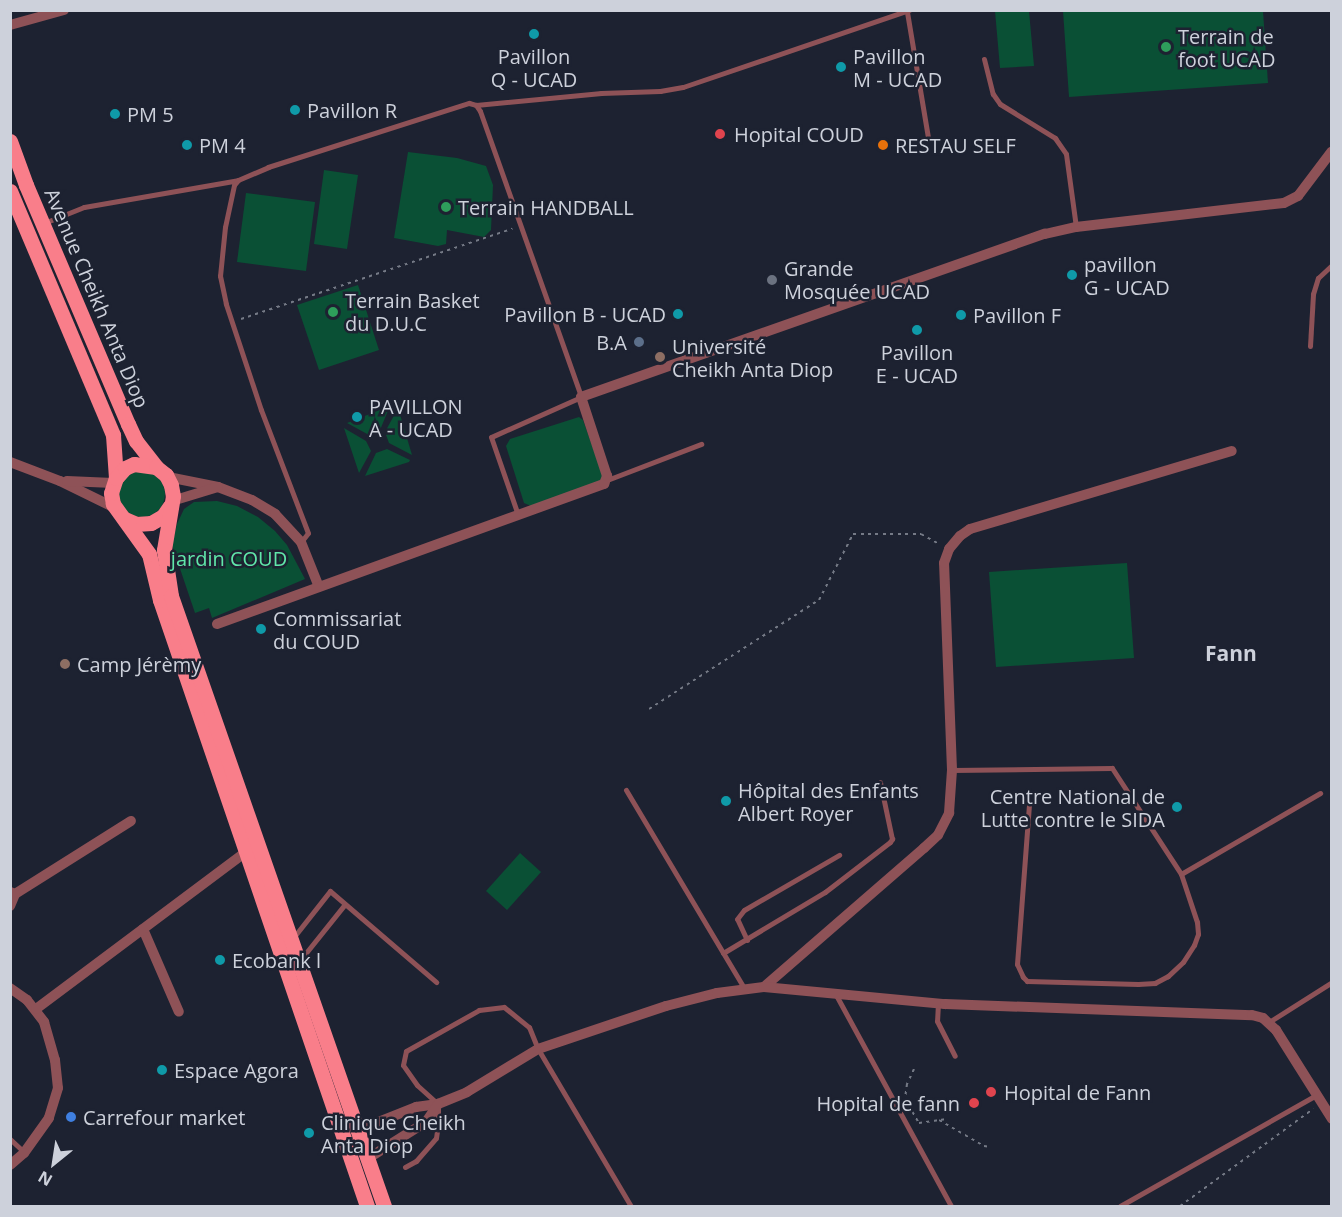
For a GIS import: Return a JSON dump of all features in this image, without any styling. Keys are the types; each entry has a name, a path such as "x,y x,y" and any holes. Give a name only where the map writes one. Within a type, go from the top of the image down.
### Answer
{"main road":[{"name":"Avenue Cheikh Anta Diop","path":"10,141 42,223 132,433 156,467"},
{"name":"Avenue Cheikh Anta Diop","path":"10,191 114,435 114,481"},
{"path":"367,1206 160,600 148,554 119,513 112,499 114,481 125,468 134,465 156,467 168,477 172,490 164,549 171,596 384,1206"},
{"path":"119,513 136,524 147,524 164,516 171,504"}],"street":[{"path":"10,25 64,10"},
{"path":"217,624 604,484 607,476 581,397 1046,234 1076,227 1284,203 1305,188 1332,151"},
{"path":"764,987 938,835 949,813 952,770 944,563 949,549 960,536 970,529 1232,451"},
{"path":"10,462 60,481 119,513"},
{"path":"168,477 218,487 262,506 289,527 301,542 319,587"},
{"path":"60,481 114,481"},
{"path":"171,504 218,487"},
{"path":"10,906 13,893 131,821"},
{"path":"36,1009 246,852"},
{"path":"143,929 179,1012"},
{"path":"356,1131 416,1107 438,1104 466,1092 538,1049 666,1006 744,988 764,987 938,1003 1252,1015 1269,1022 1332,1119"},
{"path":"10,988 36,1009 44,1022 55,1060 58,1088 49,1118 24,1153 10,1165"},
{"path":"367,1159 426,1122 438,1104"}],"lane":[{"path":"42,223 84,207 238,180 268,167 469,104 601,93 660,91 682,87 908,11 928,137"},
{"path":"984,59 993,94 1000,104 1055,138 1066,154 1076,227"},
{"path":"476,105 544,288 581,397 491,437 518,516"},
{"path":"238,180 234,185 231,199 220,276 232,322 261,410 308,533 301,542"},
{"path":"1310,346 1313,294 1318,278 1332,265"},
{"path":"606,481 701,444"},
{"path":"952,770 1112,768 1181,874 1194,913 1198,934 1183,962 1168,976 1155,983 1138,984 1027,981 1023,977 1017,963 1029,804"},
{"path":"723,953 825,892 890,842 892,838 880,783"},
{"path":"626,790 744,988"},
{"path":"1181,874 1320,793"},
{"path":"747,940 737,919 744,910 839,855"},
{"path":"292,939 330,891 436,982"},
{"path":"298,962 345,904"},
{"path":"1269,1022 1332,982"},
{"path":"836,994 951,1206"},
{"path":"938,1003 937,1021 955,1056"},
{"path":"405,1167 417,1161 436,1138 438,1104 417,1085 403,1065 406,1051 479,1010 504,1007 529,1027 538,1049 631,1206"},
{"path":"1120,1206 1319,1099"},
{"path":"10,1139 24,1153"}],"path":[{"path":"232,322 520,226"},
{"path":"649,710 819,600 853,534 921,534 949,549"},
{"path":"914,1069 907,1084 905,1099 919,1123 947,1119"},
{"path":"1180,1206 1319,1099"},
{"path":"939,1120 984,1146 991,1147"}],"green space":[{"path":"995,11 1029,11 1034,66 1000,68"},
{"name":"Terrain de foot UCAD","path":"1063,11 1263,11 1268,83 1069,97"},
{"name":"Terrain HANDBALL","path":"408,152 457,158 486,166 493,185 491,230 484,237 447,230 446,244 438,246 394,238"},
{"path":"324,170 358,175 347,249 314,244"},
{"path":"246,193 315,202 306,271 237,262"},
{"path":"358,285 379,350 319,370 297,305"},
{"path":"390,406 380,430 369,435 347,423"},
{"path":"397,410 412,455 389,443 385,432"},
{"path":"579,417 583,420 603,476 600,482 531,506 524,503 506,446 510,439"},
{"path":"344,428 366,441 371,451 359,473"},
{"path":"387,449 410,460 409,462 365,476 376,453"},
{"path":"142,471 158,478 165,494 158,510 142,517 126,510 119,494 126,478"},
{"name":"jardin COUD","path":"217,501 237,506 258,517 275,531 287,545 305,579 212,618 209,608 195,613 172,545 177,524 184,509 194,502"},
{"path":"1127,563 1134,658 996,667 989,572"},
{"path":"520,853 541,872 507,910 486,891"}],"place":[{"name":"Pavillon Q - UCAD","path":"534,34"},
{"name":"Terrain de foot UCAD","path":"1166,47"},
{"name":"Pavillon M - UCAD","path":"841,67"},
{"name":"Pavillon R","path":"295,110"},
{"name":"PM 5","path":"115,114"},
{"name":"Hopital COUD","path":"720,134"},
{"name":"PM 4","path":"187,145"},
{"name":"RESTAU SELF","path":"883,145"},
{"name":"Terrain HANDBALL","path":"446,207"},
{"name":"pavillon G - UCAD","path":"1072,275"},
{"name":"Grande Mosquée UCAD","path":"772,280"},
{"name":"Terrain Basket du D.U.C","path":"333,312"},
{"name":"Pavillon B - UCAD","path":"678,314"},
{"name":"Pavillon F","path":"961,315"},
{"name":"Pavillon E - UCAD","path":"917,330"},
{"name":"B.A","path":"639,342"},
{"name":"Université Cheikh Anta Diop","path":"660,357"},
{"name":"PAVILLON A - UCAD","path":"357,417"},
{"name":"Commissariat du COUD","path":"261,629"},
{"name":"Camp Jérèmy","path":"65,664"},
{"name":"Hôpital des Enfants Albert Royer","path":"726,801"},
{"name":"Centre National de Lutte contre le SIDA","path":"1177,807"},
{"name":"Ecobank l","path":"220,960"},
{"name":"Espace Agora","path":"162,1070"},
{"name":"Hopital de Fann","path":"991,1092"},
{"name":"Hopital de fann","path":"974,1103"},
{"name":"Carrefour market","path":"71,1117"},
{"name":"Clinique Cheikh Anta Diop","path":"309,1133"}],"district":[{"name":"Fann","path":"1231,653"}]}
